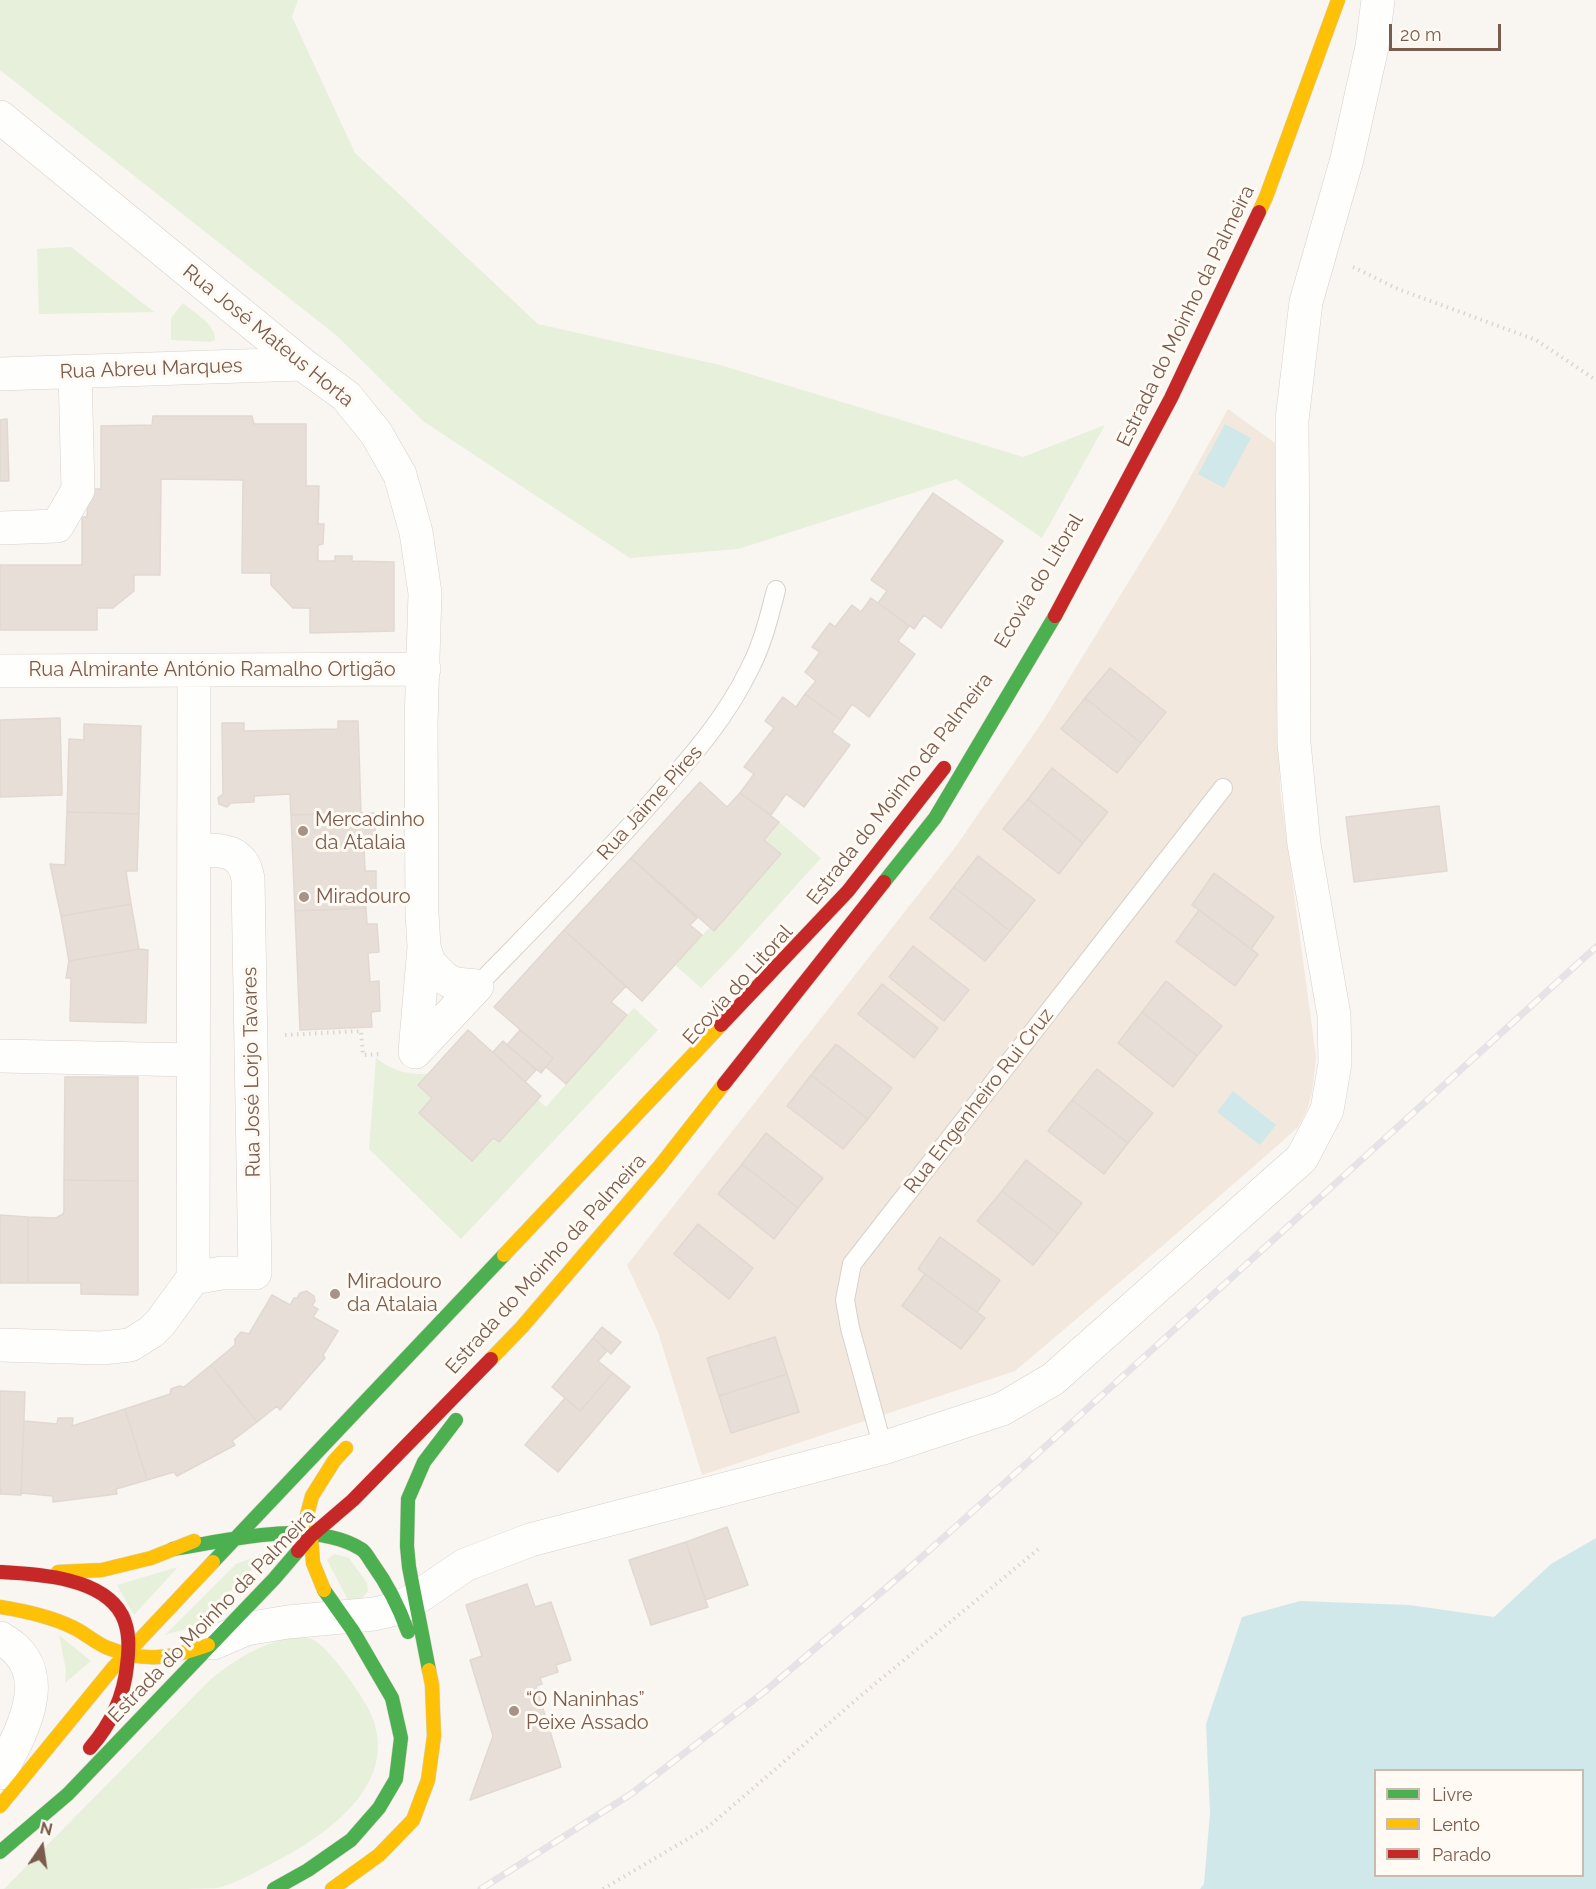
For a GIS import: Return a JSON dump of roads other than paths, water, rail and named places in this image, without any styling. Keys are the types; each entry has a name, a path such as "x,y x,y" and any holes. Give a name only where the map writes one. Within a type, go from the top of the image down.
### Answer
{"main road":[{"name":"Estrada do Moinho da Palmeira","path":"0,1852 68,1794 274,1579 311,1536 353,1500 522,1327 659,1167 935,818 1044,638 1171,398 1266,197 1338,0"},
{"name":"Estrada do Moinho da Palmeira","path":"965,741 1044,638"},
{"name":"Estrada do Moinho da Palmeira","path":"0,1806 113,1668 636,1118 848,891 951,759"},
{"path":"565,1209 636,1118"},
{"path":"481,1389 609,1225"},
{"path":"332,1889 379,1855 413,1820 428,1780 434,1736 432,1686 407,1604 408,1499 424,1462 466,1407"},
{"path":"274,1889 308,1870 351,1840 379,1808 396,1779 401,1738 392,1698 353,1631 326,1594 313,1563 307,1515 312,1496 334,1461 359,1435"},
{"path":"0,1572 102,1569 151,1558 244,1516 308,1462"},
{"path":"173,1549 288,1532 335,1538 363,1550 383,1578 407,1604"},
{"path":"0,1572 54,1576 80,1584 95,1590 112,1603 121,1614 128,1632 129,1653 124,1685 112,1718 100,1737 78,1762"},
{"path":"0,1607 39,1614 73,1627 107,1648 129,1653 160,1658 179,1655 213,1643"},
{"path":"0,1846 54,1787"}],"street":[{"path":"363,1550 409,1567 608,1521 883,1448 1002,1408 1053,1379 1302,1158 1327,1110 1335,1063 1334,1015 1304,844 1294,743 1292,420 1306,302 1347,159 1372,47 1378,0"},
{"name":"Rua José Mateus Horta","path":"0,117 302,363 346,396 376,433 400,475 416,532 425,593 421,724 424,947 429,963 444,978 455,984 477,986"},
{"name":"Rua Abreu Marques","path":"0,374 302,363"},
{"path":"0,528 57,526 78,490 75,372"},
{"name":"Rua Almirante António Ramalho Ortigão","path":"0,671 424,669"},
{"path":"0,1346 102,1348 130,1345 142,1339 161,1322 193,1278 194,671"},
{"name":"Rua José Lorjo Tavares","path":"193,1278 222,1273 255,1273 247,868 241,859 230,852 195,850"},
{"path":"424,947 415,1052 477,986"},
{"path":"0,1056 193,1060"},
{"path":"213,1643 246,1629 288,1622 374,1614 407,1604 465,1565 530,1540"},
{"path":"0,1638 8,1642 23,1658 30,1674 31,1686 29,1706 22,1730 0,1773"}],"lane":[{"name":"Rua Jaime Pires","path":"477,986 620,838 705,741 750,669 768,622 776,590"},
{"name":"Rua Engenheiro Rui Cruz","path":"883,1448 850,1328 845,1300 852,1264 1223,788"}],"water":[{"path":"1225,424 1251,438 1224,488 1198,474"},
{"path":"1233,1091 1276,1125 1260,1145 1217,1112"},
{"path":"1596,1538 1596,1889 1200,1889 1204,1884 1210,1813 1206,1724 1242,1617 1300,1601 1409,1605 1494,1617 1551,1564"}],"railway":[{"path":"481,1889 631,1794 764,1692 906,1571 1057,1436 1596,947"}],"place":[{"name":"Mercadinho da Atalaia","path":"303,831"},
{"name":"Miradouro","path":"304,897"},
{"name":"Miradouro da Atalaia","path":"335,1294"},
{"name":"“O Naninhas” Peixe Assado","path":"514,1711"}]}
